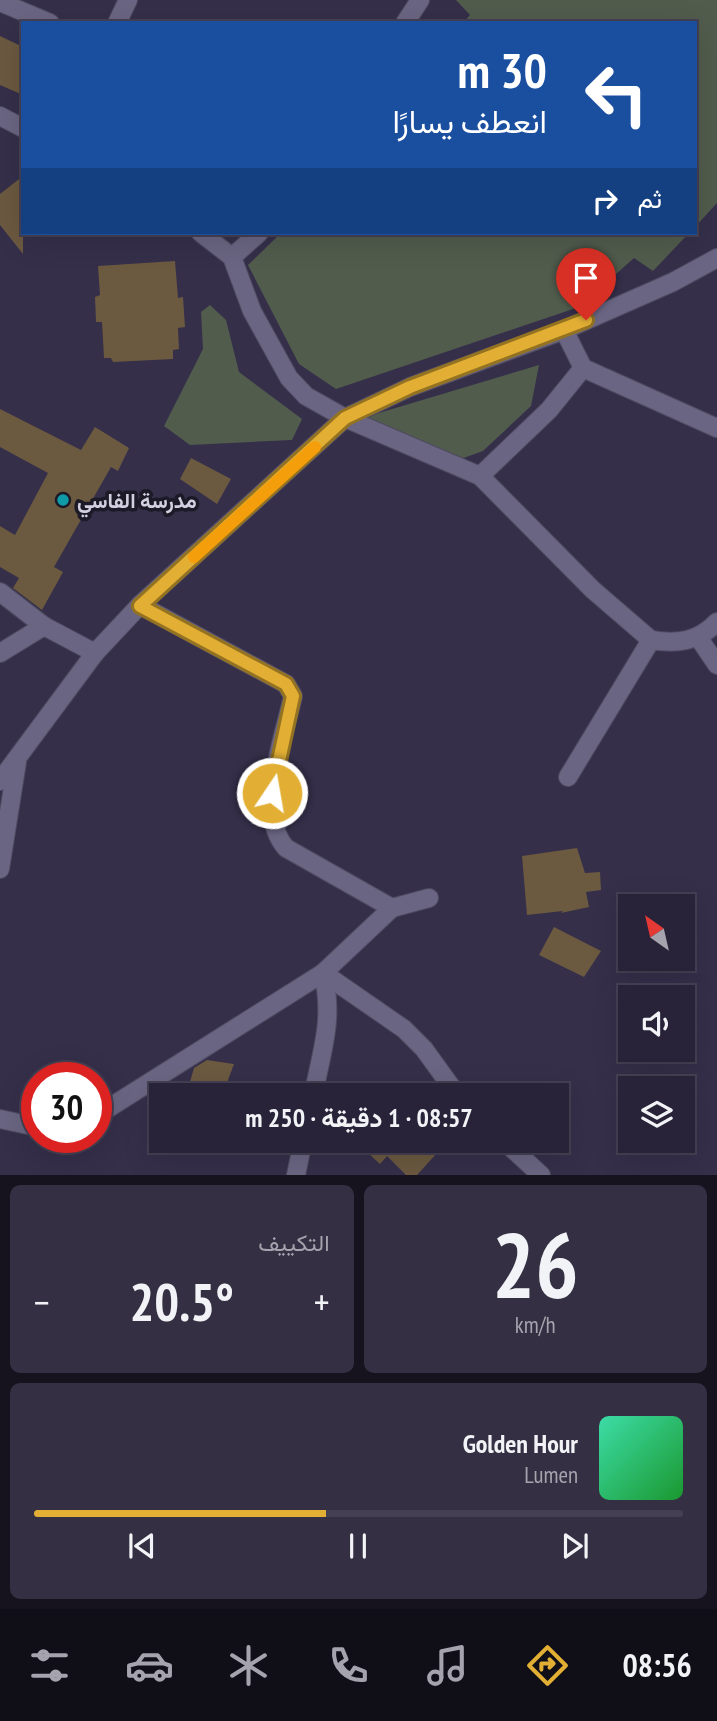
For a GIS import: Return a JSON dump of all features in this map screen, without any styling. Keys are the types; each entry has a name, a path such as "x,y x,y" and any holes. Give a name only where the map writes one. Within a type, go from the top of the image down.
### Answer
{"street":[{"path":"118,21 128,0"},
{"path":"406,21 420,0"},
{"path":"0,2 45,21"},
{"path":"0,116 21,127"},
{"path":"204,235 232,257 252,311 289,378 306,396 345,418 480,476 593,590 651,640 682,642 698,637 717,622"},
{"path":"232,257 257,235"},
{"path":"0,782 95,653 140,606 345,418 410,387 564,330 673,282 717,258"},
{"path":"564,330 583,368 717,428"},
{"path":"480,476 549,410 583,368"},
{"path":"0,592 44,626 95,653"},
{"path":"140,606 286,684 293,696 272,793 273,828 286,848 392,908"},
{"path":"0,653 44,626"},
{"path":"698,637 717,665"},
{"path":"568,777 651,640"},
{"path":"0,869 16,762"},
{"path":"112,1106 323,973 392,908 429,898"},
{"path":"316,1083 328,1021 328,995 323,973"},
{"path":"323,973 404,1030 424,1049 449,1083"},
{"path":"0,1119 21,1124"},
{"path":"296,1175 301,1153"},
{"path":"517,1153 541,1175"}],"green space":[{"path":"456,0 717,0 717,203 697,225 697,21 465,21 470,15"},
{"path":"279,235 687,235 653,271 634,258 579,307 336,389 299,364 248,265"},
{"path":"210,305 226,320 239,372 302,419 292,440 190,445 164,426 203,349 201,312"},
{"path":"539,365 531,406 483,451 458,460 352,421"}],"building":[{"path":"0,36 21,46 21,94 0,85"},
{"path":"21,178 23,254 0,225 0,194"},
{"path":"175,261 178,298 183,297 185,327 178,328 179,349 173,350 173,359 113,362 111,358 104,358 102,322 96,322 95,297 100,295 98,266"},
{"name":"مدرسة الفاسي","path":"0,409 81,450 95,427 129,448 118,471 111,467 54,567 63,572 42,610 13,588 19,578 0,567 0,526 15,535 48,473 0,447"},
{"path":"191,458 231,479 217,504 180,479"},
{"path":"577,848 585,873 600,872 601,890 586,892 589,907 561,913 563,911 527,915 522,856"},
{"path":"554,927 601,951 584,977 539,955"},
{"path":"207,1060 234,1064 227,1083 190,1083 194,1068"},
{"path":"368,1153 437,1153 417,1175 406,1175 387,1156 380,1164"}],"slow traffic":[{"path":"194,557 315,447"}],"place":[{"name":"مدرسة الفاسي","path":"63,500"}],"route":[{"path":"272,793 293,696 290,689 286,684 140,606 345,418 410,387 586,320"}]}
